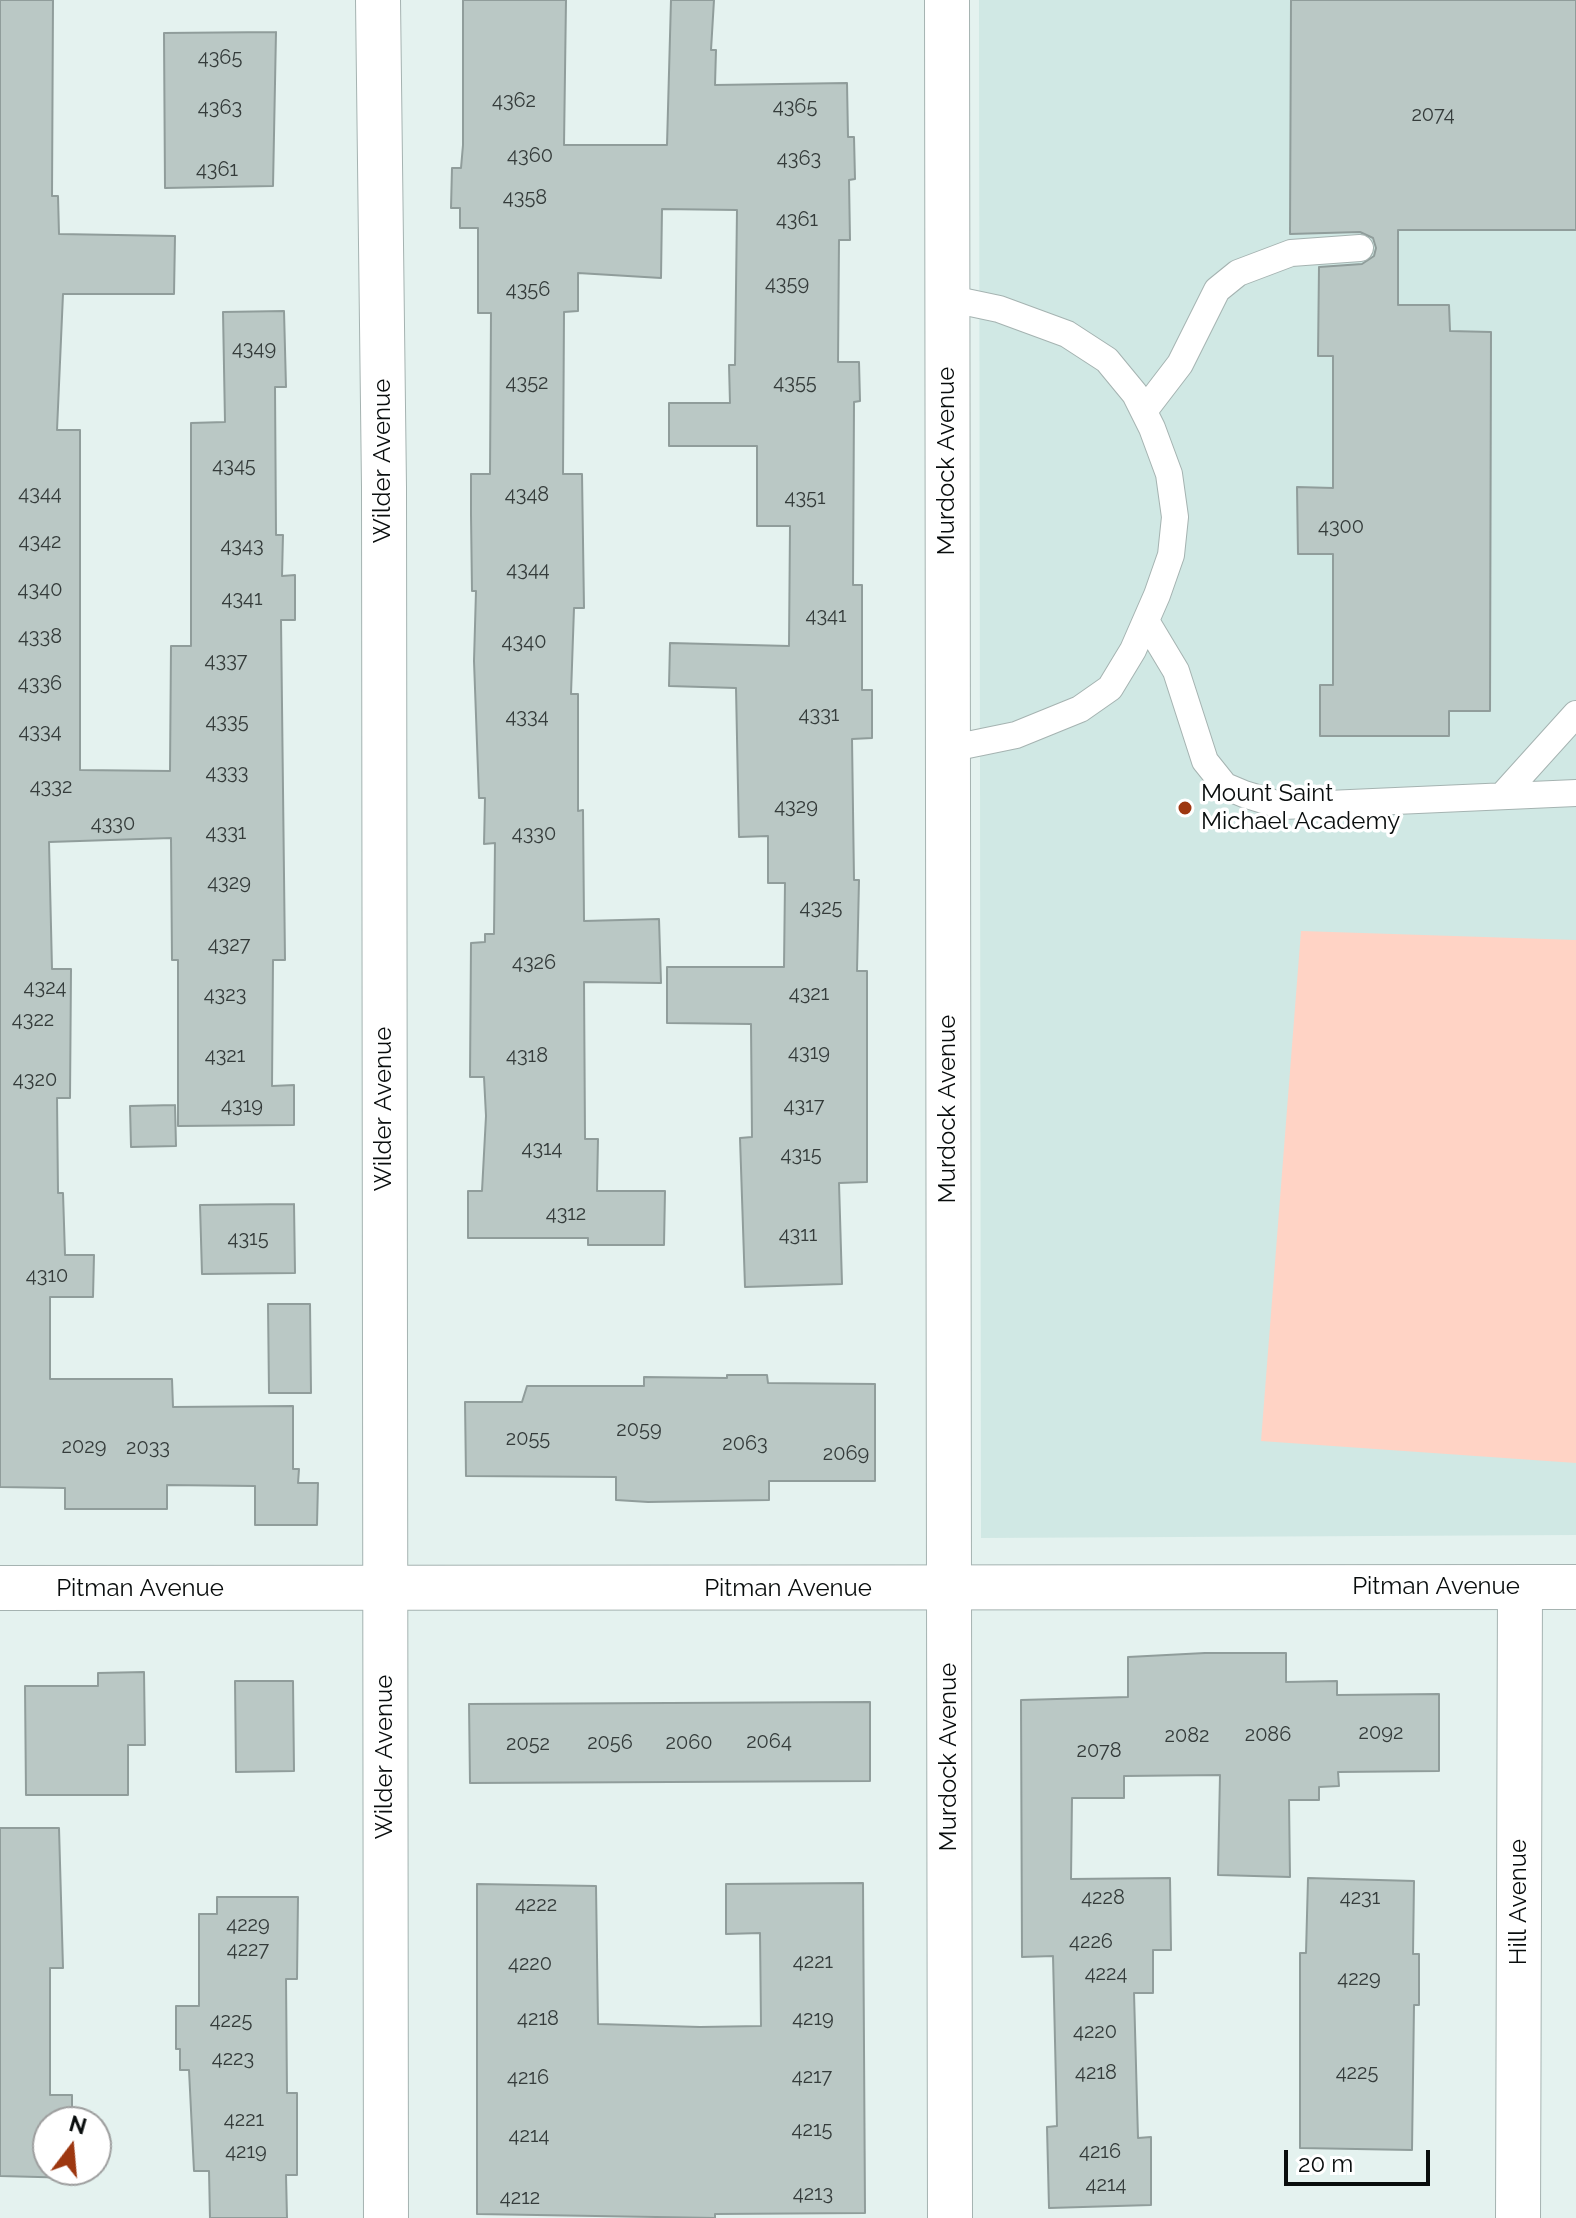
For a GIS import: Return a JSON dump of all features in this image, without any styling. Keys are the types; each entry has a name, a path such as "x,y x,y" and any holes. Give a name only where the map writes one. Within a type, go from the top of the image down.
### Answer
{"street":[{"name":"Wilder Avenue","path":"378,0 384,487 386,2218"},
{"name":"Murdock Avenue","path":"947,0 950,2218"},
{"name":"Hill Avenue","path":"1518,2218 1520,1587"},
{"name":"Pitman Avenue","path":"0,1588 1576,1587"}],"lane":[{"path":"1144,411 1180,364 1217,290 1238,273 1291,253 1360,248"},
{"path":"947,298 999,309 1067,334 1107,360 1135,394 1144,411 1169,474 1175,517 1171,555 1146,621 1110,688 1080,709 1016,735 948,749"},
{"path":"1146,621 1176,671 1205,761 1225,786 1283,806 1576,793"},
{"path":"1502,796 1576,714"}],"shaded area":[{"path":"979,0 1576,0 1576,1535 981,1538"},
{"path":"1301,931 1576,940 1576,1463 1261,1441"}],"building":[{"path":"0,0 53,0 52,196 58,196 59,234 175,236 174,294 63,294 57,430 80,430 80,770 170,771 171,646 191,646 191,423 225,422 223,312 284,311 286,387 275,387 276,535 283,535 282,576 295,575 295,620 281,620 285,960 273,960 272,1086 294,1085 294,1125 178,1126 178,960 172,960 171,838 49,842 52,969 71,969 70,1098 57,1098 58,1193 63,1193 65,1255 94,1255 93,1297 50,1297 50,1379 172,1379 173,1407 293,1406 293,1469 299,1469 298,1483 318,1483 317,1525 255,1525 255,1486 167,1485 167,1509 65,1509 65,1488 0,1487"},
{"path":"463,0 566,0 564,145 667,145 671,0 714,0 711,50 716,50 715,85 847,83 848,137 854,137 855,179 849,180 850,240 839,240 838,362 859,362 860,401 854,402 853,585 862,585 862,690 872,690 872,738 852,739 854,880 859,880 857,971 867,971 867,1182 839,1183 842,1284 745,1287 740,1138 752,1137 751,1024 667,1023 667,967 784,967 785,883 768,883 768,836 739,837 736,688 669,686 670,643 789,646 790,526 757,526 757,446 669,446 669,403 730,403 729,365 735,365 737,210 662,209 661,278 578,273 578,311 564,312 563,474 582,474 584,608 574,608 571,694 578,694 578,811 583,810 584,921 659,919 661,983 584,982 585,1139 598,1139 597,1191 665,1191 664,1245 588,1245 588,1238 468,1238 468,1191 482,1191 486,1116 484,1077 470,1077 471,943 485,942 485,934 494,934 495,843 484,844 485,798 479,798 474,661 476,591 472,591 471,515 471,474 490,474 491,313 478,313 478,228 460,228 460,208 451,208 452,168 461,168 463,145"},
{"path":"1291,0 1576,0 1576,230 1398,230 1398,305 1449,305 1450,331 1491,332 1490,711 1449,711 1449,736 1320,736 1320,685 1333,685 1333,554 1298,554 1297,487 1333,488 1333,356 1318,356 1319,267 1362,264 1374,256 1376,248 1373,238 1360,232 1290,234"},
{"path":"276,32 273,186 165,188 164,33"},
{"path":"175,1105 176,1146 131,1147 130,1106"},
{"path":"294,1204 295,1273 202,1274 200,1205"},
{"path":"268,1304 310,1304 311,1393 269,1393"},
{"path":"727,1375 767,1375 768,1383 875,1384 875,1481 769,1481 769,1500 648,1502 616,1500 616,1477 466,1476 465,1402 522,1402 527,1386 644,1386 644,1377 727,1378"},
{"path":"1286,1653 1286,1682 1337,1681 1337,1695 1439,1694 1439,1771 1338,1772 1339,1786 1319,1787 1319,1800 1289,1800 1290,1877 1218,1875 1220,1775 1124,1776 1124,1798 1072,1798 1071,1879 1170,1878 1171,1950 1153,1950 1153,1993 1134,1993 1138,2138 1151,2137 1151,2205 1049,2208 1047,2127 1057,2126 1053,1956 1022,1957 1021,1700 1128,1697 1128,1657"},
{"path":"144,1672 145,1745 128,1745 128,1795 26,1795 25,1686 98,1686 98,1673"},
{"path":"235,1681 293,1681 294,1771 236,1772"},
{"path":"870,1702 870,1781 470,1783 469,1704"},
{"path":"0,1828 59,1828 63,1968 50,1968 50,2095 72,2095 72,2106 32,2106 32,2177 0,2176"},
{"path":"1308,1878 1414,1881 1413,1954 1419,1954 1419,2005 1414,2005 1412,2150 1300,2148 1300,1953 1306,1953"},
{"path":"863,1883 865,2213 715,2214 715,2218 477,2214 477,1884 596,1886 598,2024 700,2027 761,2026 760,1933 726,1934 726,1884"},
{"path":"217,1897 298,1897 297,1979 286,1979 287,2093 297,2093 297,2175 286,2175 287,2218 210,2218 209,2171 194,2171 189,2070 180,2070 180,2049 176,2049 176,2006 199,2006 199,1914 217,1914"}],"place":[{"name":"Mount Saint Michael Academy","path":"1185,808"}]}
